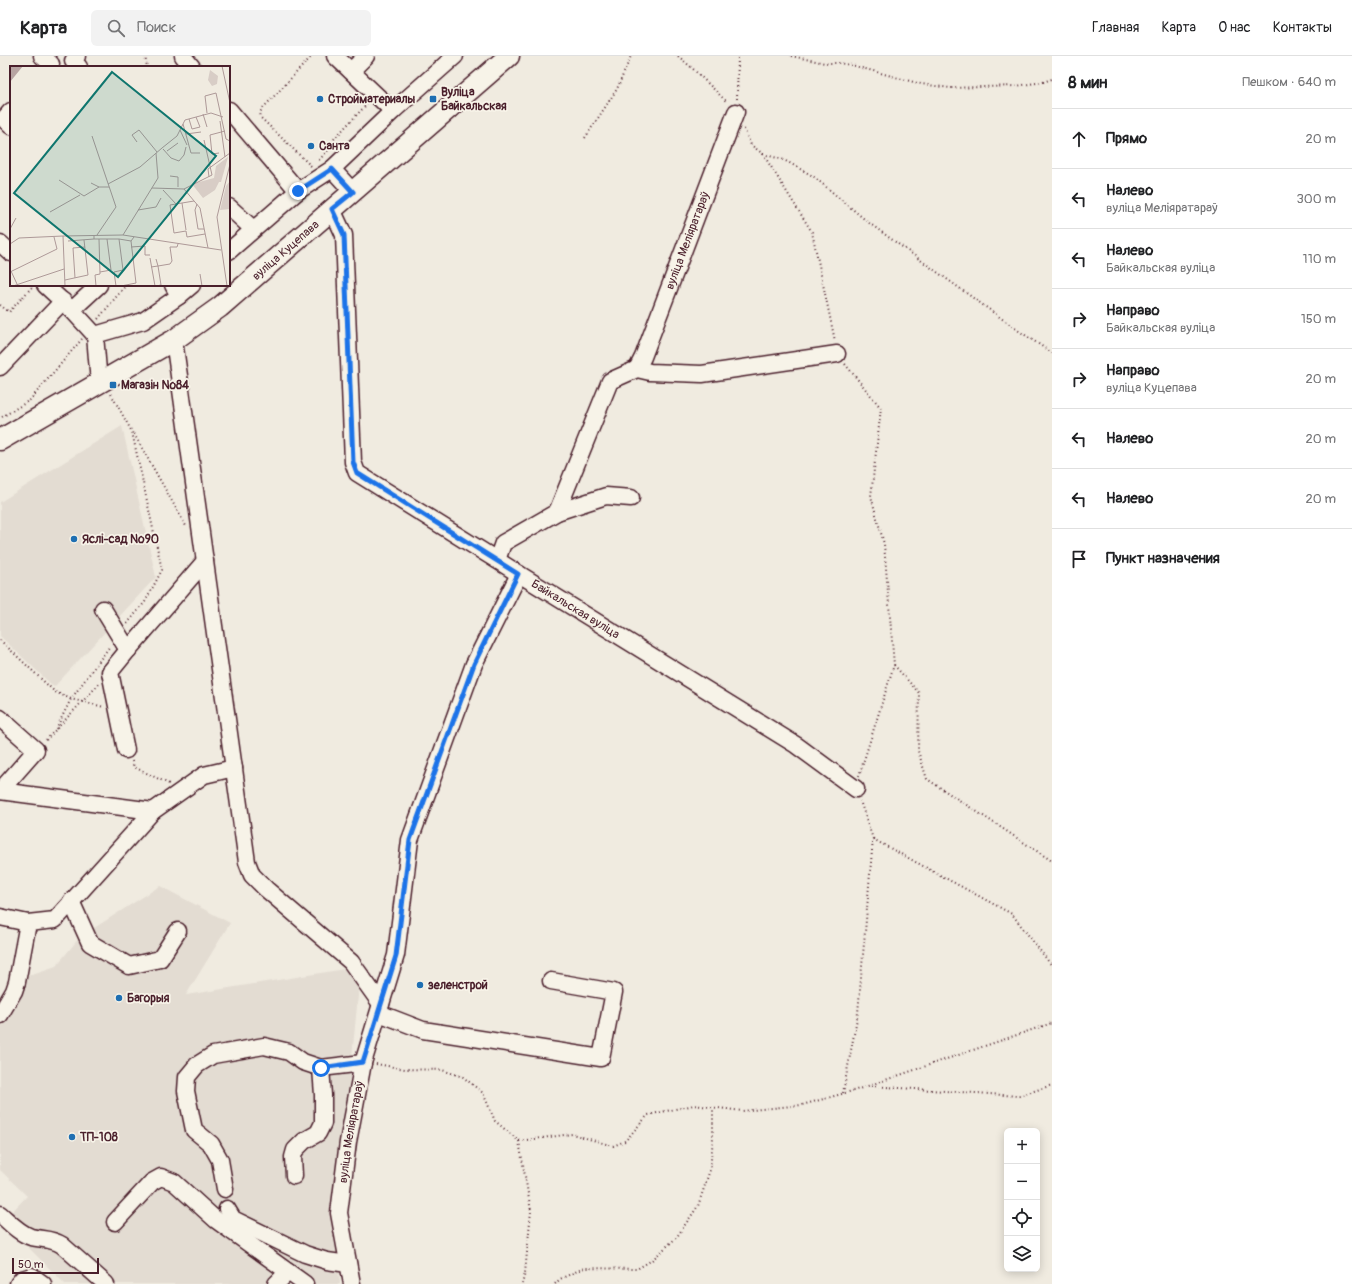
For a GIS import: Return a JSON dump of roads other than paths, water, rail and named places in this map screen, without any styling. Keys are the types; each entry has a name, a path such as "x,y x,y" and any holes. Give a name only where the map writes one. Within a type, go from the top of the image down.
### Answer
{"main road":[{"name":"вуліца Куцепава","path":"0,440 174,340 220,307 508,56"}],"street":[{"path":"42,56 51,64 50,66"},
{"path":"77,56 72,61 78,66"},
{"path":"183,56 191,66"},
{"path":"335,56 393,111"},
{"path":"351,71 366,56"},
{"path":"230,250 298,191 325,165 393,111 455,56"},
{"path":"230,111 298,191"},
{"path":"10,112 4,119 10,125"},
{"name":"вуліца Меліяратараў","path":"637,369 643,357 736,112"},
{"path":"325,165 353,192"},
{"path":"230,208 253,229"},
{"name":"Байкальская вуліца","path":"332,209 344,235 353,462 357,473 796,745 856,789"},
{"path":"0,242 10,252"},
{"path":"46,286 93,332 101,382"},
{"path":"0,367 67,306 97,286"},
{"path":"93,332 143,321 176,291 189,286"},
{"path":"174,340 247,862 252,875 266,889 351,962 380,1009 423,1030 601,1058 614,992 550,981"},
{"path":"557,512 610,381 637,369 650,372 702,374 837,354"},
{"path":"497,560 503,543 557,512 606,496 631,498"},
{"path":"126,750 110,672 205,561"},
{"name":"вуліца Меліяратараў","path":"352,1284 339,1213 348,1142 363,1062 396,956 410,840 474,664 518,574"},
{"path":"103,609 128,650"},
{"path":"0,718 36,750 0,791"},
{"path":"0,917 28,923 55,920 153,811 204,775 234,768"},
{"path":"0,791 153,811"},
{"path":"71,902 90,943 129,966 160,959 178,931"},
{"path":"0,1015 17,982 28,923"},
{"path":"225,1189 220,1160 211,1144 194,1130 186,1091 187,1077 197,1065 213,1055 264,1046 290,1052 303,1062 321,1068 363,1062"},
{"path":"294,1176 293,1158 295,1150 318,1133 323,1123 321,1068"},
{"path":"115,1222 152,1182 161,1177 174,1182 216,1220 305,1284"},
{"path":"227,1209 233,1219 305,1254 327,1261 348,1264"},
{"path":"0,1214 22,1232 30,1236 55,1240 106,1284"},
{"path":"276,1284 288,1272"},
{"path":"18,1284 22,1279 32,1276 42,1284"}],"place":[{"name":"Стройматериалы","path":"320,99"},
{"name":"Вуліца Байкальская","path":"433,99"},
{"name":"Санта","path":"311,146"},
{"name":"Магазін №84","path":"113,385"},
{"name":"Яслі-сад №90","path":"74,539"},
{"name":"зеленстрой","path":"420,985"},
{"name":"Багорыя","path":"119,998"},
{"name":"ТП-108","path":"72,1137"}]}
